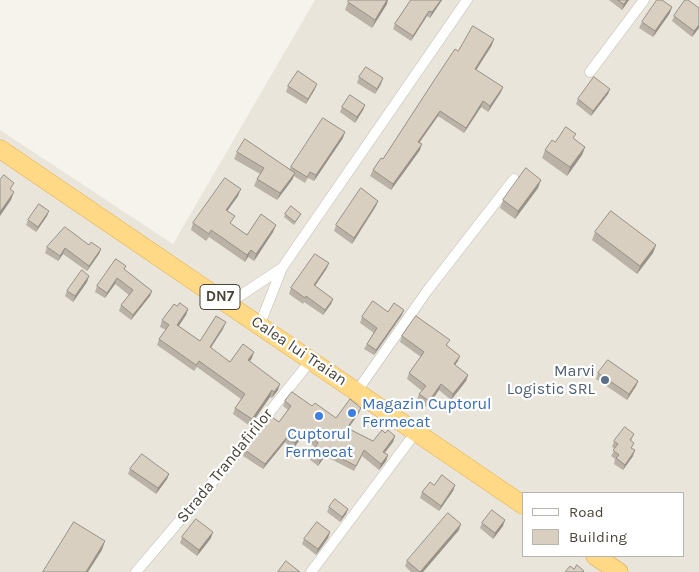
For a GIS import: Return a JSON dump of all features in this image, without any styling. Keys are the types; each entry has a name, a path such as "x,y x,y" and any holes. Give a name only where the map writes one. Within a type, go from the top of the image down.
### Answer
{"highway":[{"name":"Calea lui Traian","path":"0,149 312,359 522,505"},
{"path":"596,557 619,572"}],"street":[{"path":"260,324 282,268 467,0"},
{"path":"590,72 644,0"},
{"path":"357,391 427,292 514,179"},
{"path":"230,304 282,268"},
{"name":"Strada Trandafirilor","path":"136,572 227,465 312,359"},
{"path":"311,572 416,432"}],"shaded area":[{"path":"315,0 699,0 699,572 0,572 0,130 173,244"}],"building":[{"path":"349,0 387,0 375,20 348,2"},
{"path":"411,0 441,0 432,12 429,11 413,36 395,24"},
{"path":"618,0 627,0 624,4"},
{"path":"657,0 662,0 672,7 655,31 642,22"},
{"path":"685,0 699,8 699,25 694,31 674,16"},
{"path":"473,26 494,39 475,69 503,87 490,106 483,101 466,128 440,111 418,142 422,144 393,184 373,170 381,158 383,159 455,49 458,51"},
{"path":"366,67 383,78 377,89 359,77"},
{"path":"298,71 317,84 308,99 288,86"},
{"path":"594,77 610,89 593,111 578,99"},
{"path":"350,95 365,105 357,117 342,107"},
{"path":"323,118 345,132 316,175 310,172 307,177 291,167"},
{"path":"566,127 576,134 573,138 585,147 570,167 545,150 552,140 555,142"},
{"path":"245,139 295,173 280,193 257,179 264,168 237,152"},
{"path":"526,168 541,180 518,211 503,200"},
{"path":"4,175 14,183 10,189 14,192 0,212 0,180"},
{"path":"225,178 241,189 226,210 235,216 230,223 247,235 261,214 276,225 256,254 251,250 247,255 211,230 209,234 193,223"},
{"path":"361,188 378,201 354,238 336,225"},
{"path":"39,204 49,211 38,227 28,220"},
{"path":"291,206 301,214 295,222 285,214"},
{"path":"611,211 656,245 640,266 595,232"},
{"path":"65,227 89,245 91,242 101,249 89,266 65,248 60,256 47,247"},
{"path":"315,254 329,263 314,285 333,299 325,310 291,288"},
{"path":"116,259 126,266 124,269 152,291 133,315 121,305 133,290 117,278 107,293 97,286"},
{"path":"82,270 89,276 75,296 67,291"},
{"path":"373,301 388,312 394,303 404,310 376,350 367,344 377,328 362,317"},
{"path":"180,303 188,309 177,325 200,341 216,316 226,322 210,347 230,362 243,344 254,352 248,360 280,384 274,392 272,390 252,419 235,408 245,394 199,361 196,365 159,339 169,325 162,320 174,304 177,306"},
{"path":"416,316 450,340 446,345 460,356 454,364 468,375 453,394 441,384 429,401 419,394 426,386 409,373 424,352 402,336"},
{"path":"608,360 638,381 629,394 598,373"},
{"path":"292,392 312,406 315,403 336,418 350,399 361,408 347,428 373,441 382,430 385,433 388,430 395,436 383,452 388,455 381,464 364,450 356,466 327,451 320,460 311,454 318,443 304,432 295,443 287,437 265,464 245,450 272,417 279,422 291,406 285,401"},
{"path":"625,427 634,434 630,440 634,443 631,448 635,450 625,465 616,458 619,455 613,450 618,444 614,441"},
{"path":"142,454 169,474 158,488 130,469"},
{"path":"442,475 455,485 441,506 422,492 430,482 434,485"},
{"path":"335,499 348,509 342,517 329,507"},
{"path":"492,510 505,520 495,533 482,523"},
{"path":"448,513 461,524 420,572 407,561"},
{"path":"196,519 213,532 199,550 182,537"},
{"path":"74,522 105,541 86,572 43,572"},
{"path":"317,522 330,532 318,549 304,539"},
{"path":"286,561 300,572 278,572"},
{"path":"577,565 583,572 565,572 570,566 574,569"}],"place":[{"name":"Marvi Logistic SRL","path":"605,380"},
{"name":"Magazin Cuptorul Fermecat","path":"352,413"},
{"name":"Cuptorul Fermecat","path":"319,416"}]}
